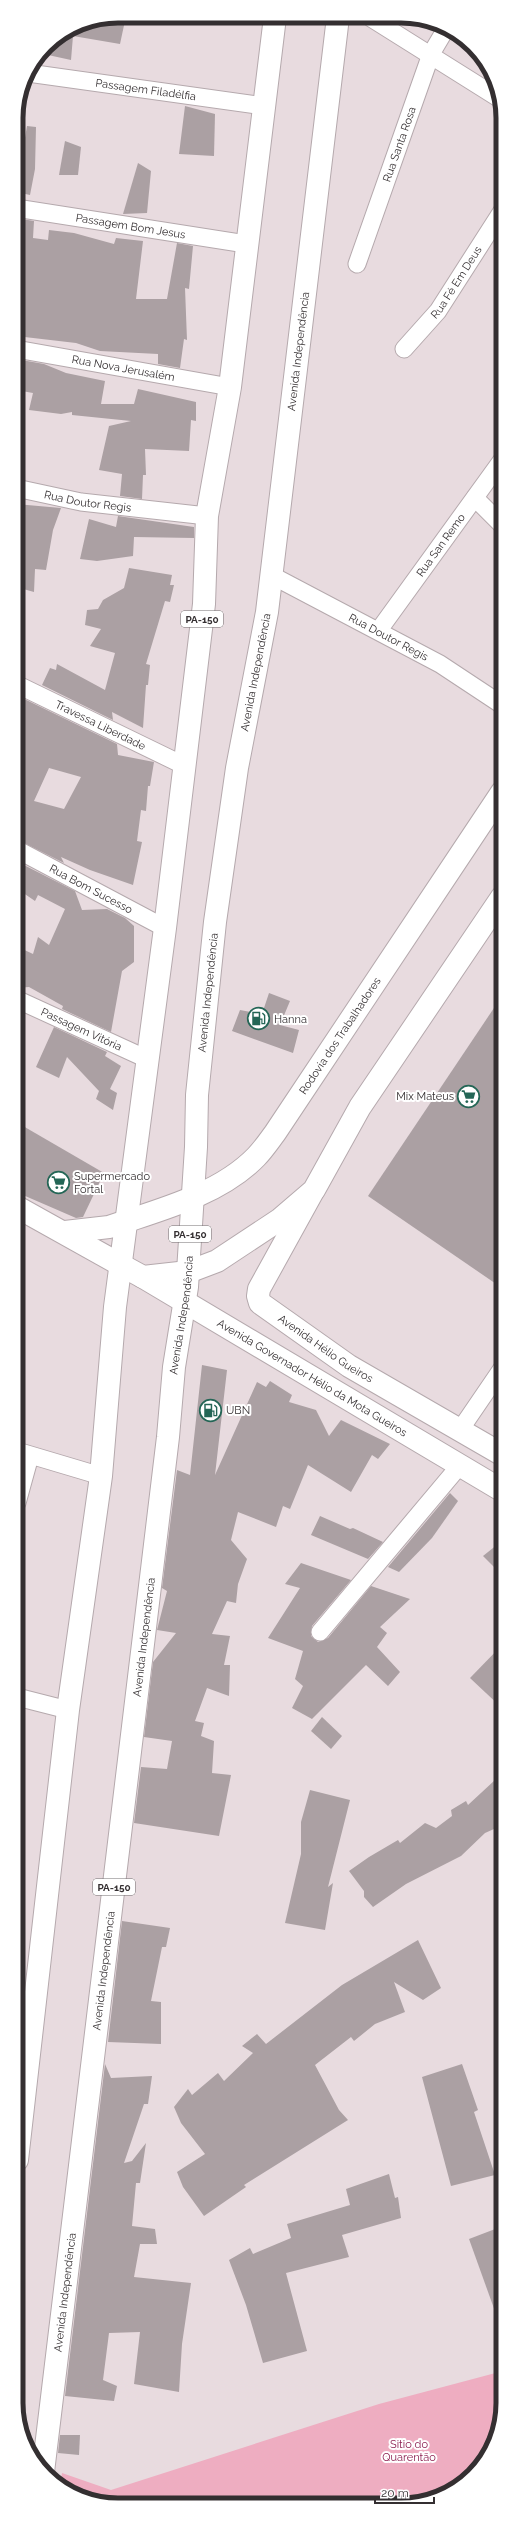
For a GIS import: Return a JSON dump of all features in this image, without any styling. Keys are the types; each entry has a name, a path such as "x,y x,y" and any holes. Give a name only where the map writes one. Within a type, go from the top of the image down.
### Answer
{"main road":[{"name":"PA-150","path":"23,2107 68,1710 101,1476 115,1306 147,1059 166,928 204,604 207,516 230,387 246,244 274,23"},
{"name":"Avenida Independência","path":"44,2462 168,1445 174,1367 185,1302 193,1197 197,1094 215,922 237,768 267,612 337,23"},
{"name":"Rodovia dos Trabalhadores","path":"126,1221 193,1197 232,1176 249,1163 275,1133 496,801"},
{"path":"143,1277 188,1272 217,1261 246,1244 285,1216 314,1190 360,1107 496,906"},
{"name":"Avenida Hélio Gueiros","path":"314,1190 259,1289 258,1296 260,1303 349,1366 496,1451"},
{"path":"23,1211 65,1232 121,1265"},
{"path":"65,1232 97,1229 126,1221"},
{"name":"Avenida Governador Hélio da Mota Gueiros","path":"121,1265 185,1302 226,1328 461,1464 496,1487"}],"street":[{"path":"379,23 431,54 493,94"},
{"name":"Rua Santa Rosa","path":"356,264 431,54 444,33"},
{"name":"Passagem Filadélfia","path":"34,74 264,106"},
{"name":"Passagem Bom Jesus","path":"23,209 246,244"},
{"name":"Rua Fé Em Deus","path":"404,349 438,311 496,220"},
{"name":"Rua Nova Jerusalém","path":"23,351 230,387"},
{"name":"Rua San Remo","path":"379,630 496,468"},
{"name":"Rua Doutor Regis","path":"23,490 81,502 207,516"},
{"path":"475,498 496,520"},
{"name":"Rua Doutor Regis","path":"271,575 379,630 440,664 496,702"},
{"name":"Travessa Liberdade","path":"23,687 185,766"},
{"name":"Rua Bom Sucesso","path":"23,853 166,928"},
{"name":"Passagem Vitória","path":"23,1002 147,1059"},
{"path":"460,1430 496,1376"},
{"path":"24,1454 101,1476"},
{"path":"320,1632 461,1464"},
{"path":"23,1699 68,1710"}],"green space":[{"name":"Sitio do Quarentão","path":"496,2373 496,2410 491,2434 483,2451 464,2475 443,2488 426,2495 401,2498 118,2498 93,2495 81,2491 61,2479 62,2473 111,2490 379,2404"}],"building":[{"path":"111,23 124,23 120,44 73,36 71,60 48,55 65,39 81,30"},
{"path":"185,106 215,114 214,156 179,154"},
{"path":"27,126 36,127 35,169 30,195 23,194 23,149"},
{"path":"65,141 81,147 78,175 59,175"},
{"path":"138,163 151,171 147,213 123,214"},
{"path":"23,219 34,221 33,238 48,240 49,230 74,233 114,244 116,238 143,241 136,299 167,299 177,243 193,246 189,289 185,288 187,340 184,339 180,368 158,364 158,354 100,351 76,343 23,337"},
{"path":"23,360 44,364 66,373 105,381 101,404 134,404 138,389 196,402 196,421 191,420 189,451 145,449 146,475 143,475 142,499 120,496 122,474 99,470 109,426 131,421 72,415 72,412 61,414 29,410 33,393 23,391"},
{"path":"23,505 61,508 53,530 46,570 35,569 34,592 23,589"},
{"path":"118,516 194,527 194,538 134,537 133,556 97,561 80,559 89,519 116,527"},
{"path":"129,568 172,575 170,585 174,585 170,602 165,601 146,664 150,665 148,685 146,685 143,728 112,712 113,720 42,685 50,668 56,670 57,664 105,690 115,653 90,646 101,629 85,625 87,610 98,609 103,600 124,588"},
{"path":"23,698 117,744 118,755 154,762 150,786 148,786 146,811 141,810 137,841 142,842 133,885 90,870 61,857 64,863 23,842","holes":["49,768 81,777 64,809 34,801"]},
{"path":"23,865 75,891 82,910 107,909 125,918 134,926 134,962 122,971 111,1032 62,1009 63,1006 29,987 23,987 23,949 33,954 38,937 49,945 65,909 38,895 35,901 23,893"},
{"name":"Hanna","path":"269,993 290,1001 280,1025 299,1030 293,1053 232,1031 240,1010 262,1014"},
{"name":"Mix Mateus","path":"496,1005 496,1284 368,1196"},
{"path":"54,1027 107,1052 105,1056 121,1066 110,1089 117,1093 113,1110 96,1099 99,1091 67,1057 59,1078 36,1067"},
{"name":"Supermercado Fortal","path":"23,1126 104,1173 83,1217 76,1218 23,1195"},
{"path":"202,1365 227,1370 215,1475 257,1382 266,1387 270,1381 292,1395 289,1402 316,1410 329,1436 341,1420 390,1444 378,1459 372,1455 351,1492 308,1465 290,1509 283,1506 276,1527 238,1512 231,1540 247,1559 238,1584 236,1603 227,1601 212,1634 230,1636 224,1665 230,1665 229,1696 207,1688 195,1721 204,1723 201,1736 214,1741 212,1773 231,1775 219,1836 134,1823 141,1767 167,1769 172,1741 144,1737 153,1662 176,1633 157,1630 167,1591 162,1588 177,1470 190,1475"},
{"path":"450,1493 458,1501 432,1538 399,1572 388,1567"},
{"path":"320,1516 350,1529 353,1528 383,1542 368,1559 311,1535"},
{"path":"496,1546 496,1569 483,1556"},
{"path":"301,1563 351,1580 312,1626 311,1636 318,1642 328,1638 371,1586 410,1599 380,1627 387,1633 377,1647 400,1672 388,1686 366,1665 312,1719 292,1708 303,1686 295,1679 303,1651 268,1638 300,1588 285,1584"},
{"path":"496,1651 496,1702 470,1678"},
{"path":"322,1717 342,1736 331,1749 311,1731"},
{"path":"495,1780 496,1828 485,1833 461,1856 406,1884 373,1907 364,1897 364,1891 349,1871 398,1840 400,1843 425,1823 436,1828 452,1816 451,1810 466,1801 468,1805"},
{"path":"310,1790 350,1800 328,1887 333,1883 325,1930 285,1923 301,1854 301,1822"},
{"path":"122,1921 170,1928 166,1947 162,1947 151,2001 161,2002 161,2044 108,2042"},
{"path":"418,1940 441,1988 423,2000 394,1982 405,2012 375,2024 354,2041 351,2037 315,2065 339,2110 348,2120 244,2185 246,2187 204,2216 183,2187 177,2172 205,2154 181,2123 174,2107 188,2089 192,2095 218,2073 224,2081 253,2053 242,2046 257,2034 266,2044 342,1985"},
{"path":"105,2064 111,2078 152,2076 148,2104 144,2104 124,2163 132,2161 146,2143 140,2183 136,2183 132,2226 155,2229 157,2244 140,2244 134,2277 191,2283 182,2344 179,2392 134,2384 140,2332 109,2333 103,2380 117,2386 114,2401 65,2396"},
{"path":"462,2064 478,2110 474,2112 495,2175 451,2186 422,2077"},
{"path":"389,2174 395,2198 398,2197 401,2218 342,2235 349,2257 286,2273 307,2351 263,2363 246,2305 229,2260 250,2248 253,2254 291,2238 287,2224 350,2205 346,2189"},
{"path":"496,2229 496,2314 469,2239"},
{"path":"60,2435 80,2435 79,2455 58,2453"}],"place":[{"name":"Hanna","path":"259,1019"},
{"name":"Mix Mateus","path":"469,1096"},
{"name":"Supermercado Fortal","path":"58,1182"},
{"name":"UBN","path":"210,1410"}]}
